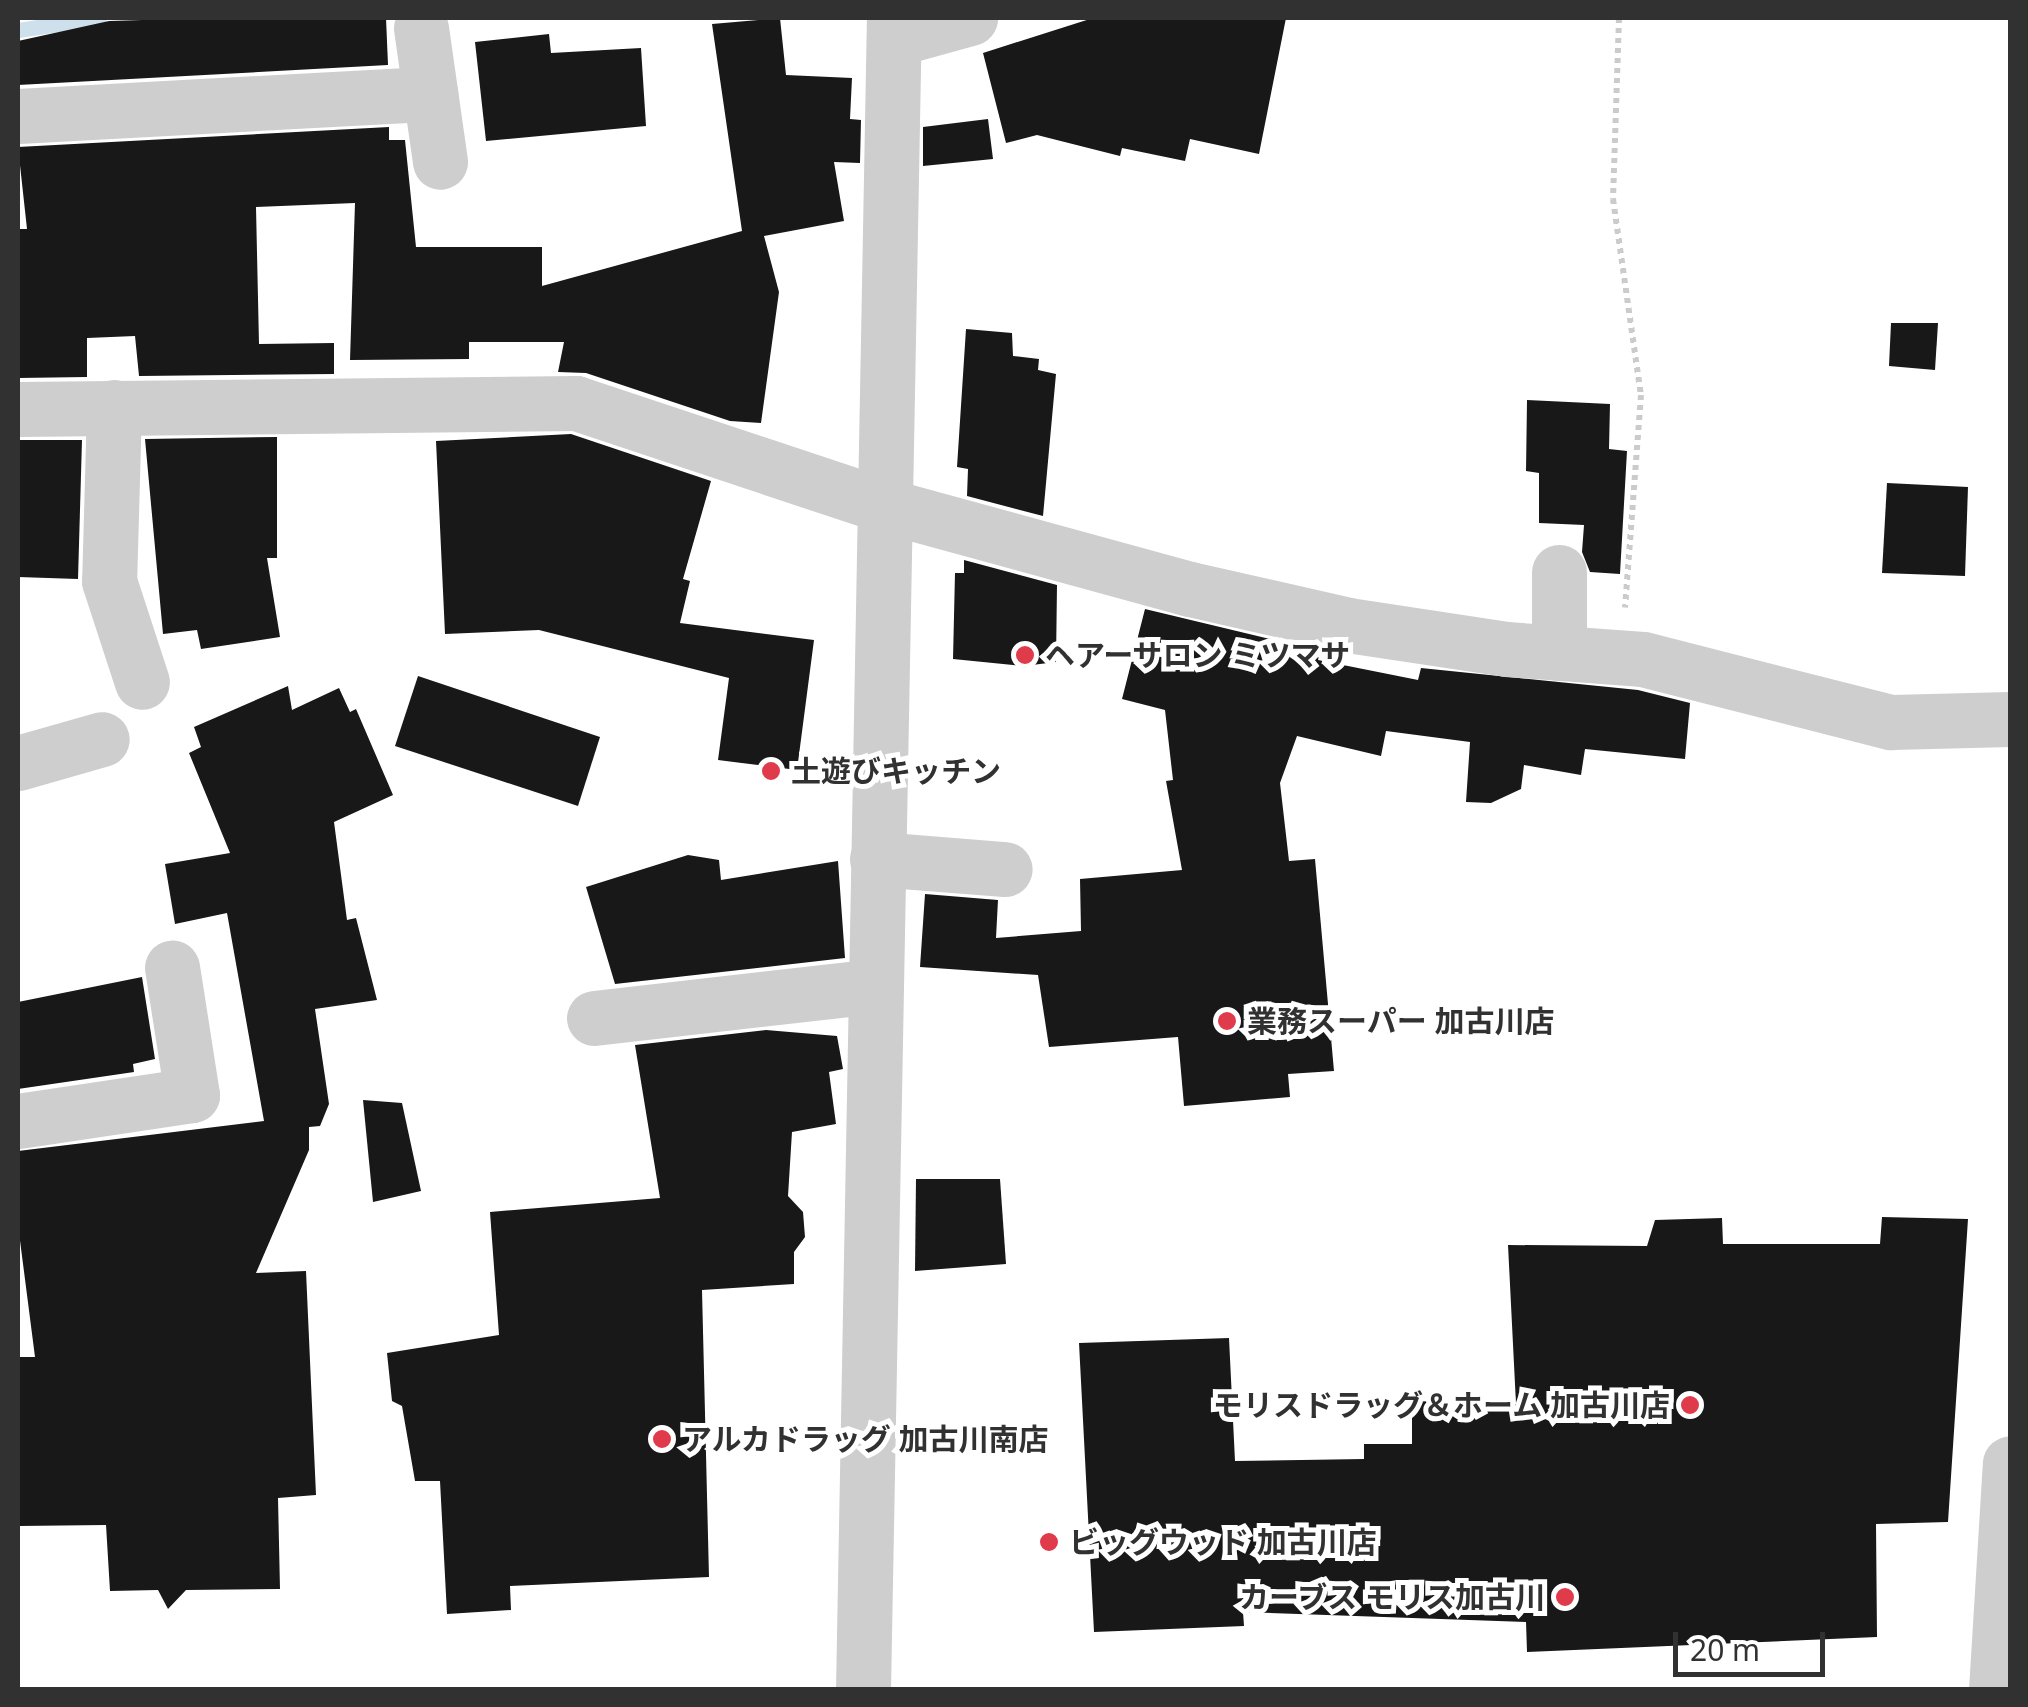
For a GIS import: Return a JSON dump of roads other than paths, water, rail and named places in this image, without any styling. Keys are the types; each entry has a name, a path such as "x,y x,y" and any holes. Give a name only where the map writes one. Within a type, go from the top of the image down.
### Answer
{"street":[{"path":"863,1690 894,28 970,18"},
{"path":"421,28 440,162"},
{"path":"18,116 430,94"},
{"path":"18,409 576,403 884,505 1190,589 1348,625 1620,658 1891,722 2010,719"},
{"path":"114,407 109,580 142,682"},
{"path":"1559,572 1559,653"},
{"path":"18,763 102,740"},
{"path":"877,859 1005,869"},
{"path":"18,1121 192,1095 172,968"},
{"path":"594,1018 875,986"},
{"path":"1996,1690 2010,1463"}],"waterway":[{"path":"18,30 99,18"}],"place":[{"name":"ヘアーサロン ミツマサ","path":"1025,655"},
{"name":"土遊びキッチン","path":"771,771"},
{"name":"業務スーパー 加古川店","path":"1227,1021"},
{"name":"モリスドラッグ＆ホーム 加古川店","path":"1690,1405"},
{"name":"アルカドラッグ 加古川南店","path":"662,1439"},
{"name":"ビッグウッド 加古川店","path":"1049,1542"},
{"name":"カーブス モリス加古川","path":"1565,1597"}]}
